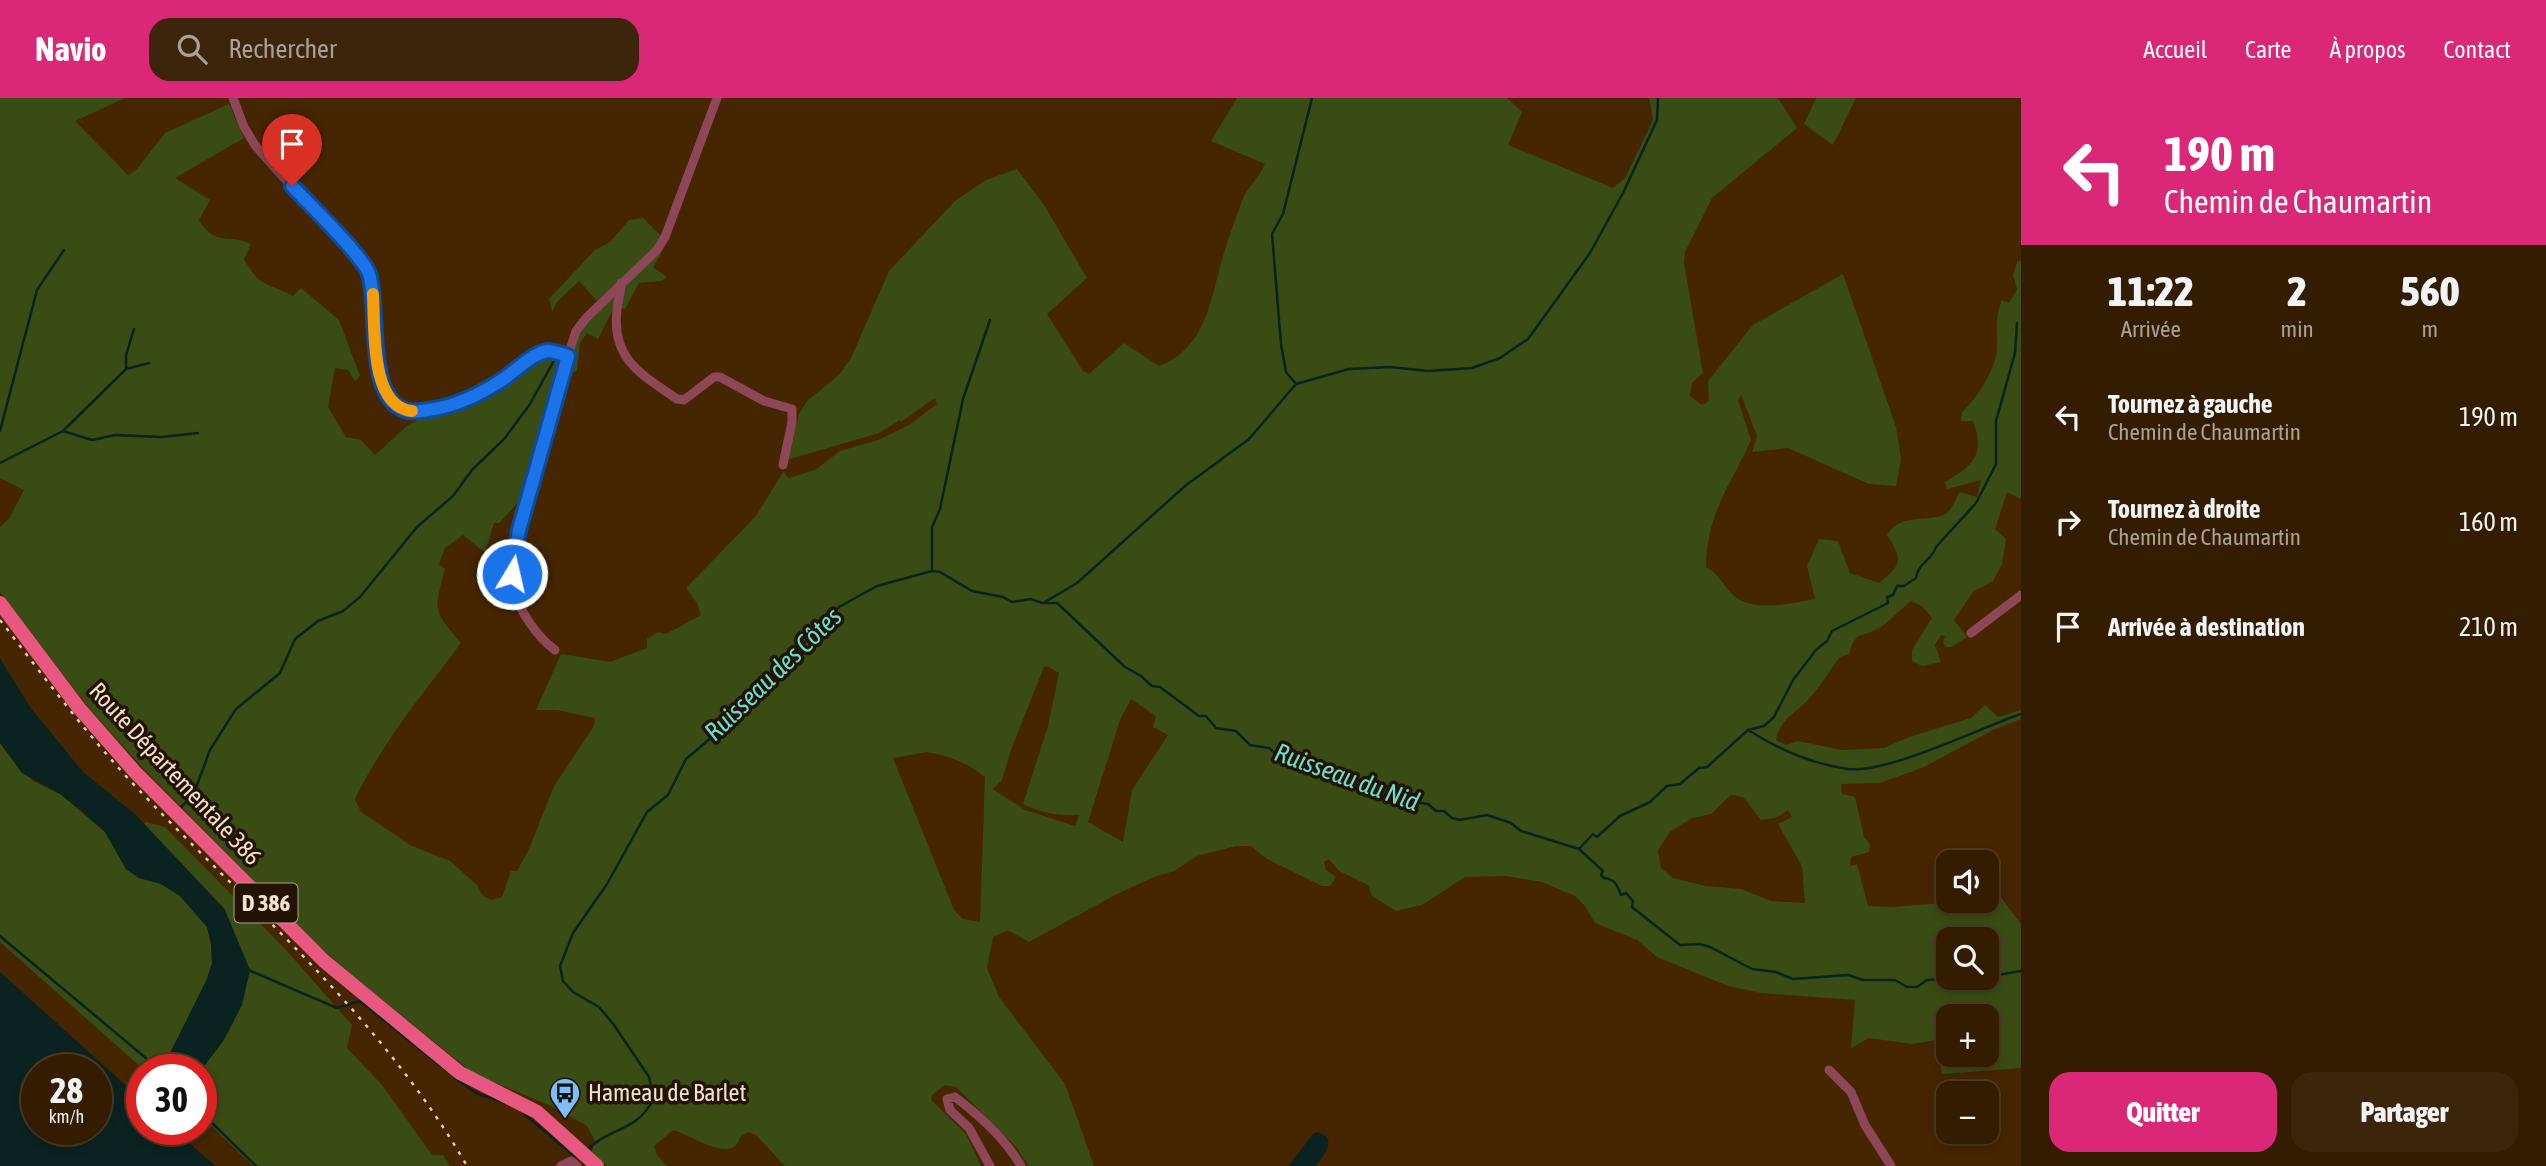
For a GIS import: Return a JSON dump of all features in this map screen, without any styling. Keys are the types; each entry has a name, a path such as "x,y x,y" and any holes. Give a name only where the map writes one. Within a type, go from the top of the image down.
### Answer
{"main road":[{"name":"Route Départementale 386","path":"0,603 79,708 135,772 324,961 460,1073 537,1112 597,1166"}],"street":[{"path":"233,98 244,127 255,145 359,257 369,273 379,372 387,395 396,405 405,411 416,412 456,404 502,380 548,351 568,356"},
{"path":"555,650 543,642 532,624 512,588 512,574 519,530 568,356 576,331 621,283 657,250 665,237 717,98"},
{"path":"621,283 617,332 624,358 635,370 677,399 684,400 714,377 720,377 764,401 792,409 783,465"},
{"path":"1971,633 2021,595"},
{"path":"1829,1070 1851,1092 1866,1125 1891,1166"},
{"path":"990,1166 969,1128 950,1111 947,1099 955,1097 974,1112 1012,1150 1021,1166"},
{"path":"561,1166 571,1161 577,1166"}],"green space":[{"path":"0,98 125,98 75,121 128,175 137,169 165,133 229,104 244,138 175,178 210,200 199,220 211,234 251,244 244,259 260,280 293,296 301,288 339,320 360,376 355,381 348,370 335,368 328,407 346,437 361,440 375,455 407,426 427,415 457,408 546,357 555,355 562,358 562,371 525,495 499,523 494,523 485,553 463,535 445,548 439,564 445,569 438,609 440,616 461,643 391,738 355,799 361,812 410,845 450,861 477,885 483,896 491,900 502,897 511,871 517,871 529,849 554,786 594,726 595,718 557,710 536,710 561,654 610,662 647,648 647,639 658,632 666,634 701,615 697,603 686,588 756,516 783,472 789,478 815,470 840,451 878,440 909,425 937,404 935,398 901,422 900,420 879,433 790,459 788,457 799,414 807,401 839,375 851,358 889,271 955,201 986,180 1017,169 1044,205 1087,278 1047,314 1083,371 1089,374 1124,343 1159,366 1188,347 1198,333 1211,302 1242,201 1265,164 1211,141 1237,98 1507,98 1522,112 1508,145 1613,188 1625,178 1653,120 1649,98 1778,98 1797,128 1712,198 1685,252 1684,263 1703,373 1692,383 1690,396 1702,405 1709,401 1708,381 1753,325 1843,274 1896,427 1901,459 1896,486 1869,484 1788,448 1752,452 1757,436 1741,394 1738,400 1751,440 1715,515 1707,548 1706,567 1741,601 1773,605 1815,599 1807,566 1819,539 1838,541 1850,573 1879,583 1893,571 1898,561 1896,550 1887,535 1893,527 1909,520 1942,516 1950,510 1960,492 1977,497 1981,480 1947,489 1945,482 1969,465 1977,451 1977,433 1973,421 1961,421 1962,412 1979,392 1993,366 2000,307 2002,300 2009,303 2017,289 2013,275 2017,262 2021,260 2021,499 2007,492 1995,529 2006,539 2002,564 1993,581 1973,592 1954,620 1967,637 1951,647 1946,647 1943,643 1945,636 1941,635 1935,645 1941,662 1922,666 1912,661 1912,650 1932,618 1923,607 1911,601 1881,627 1854,640 1849,654 1840,657 1811,697 1784,723 1776,740 1786,745 1798,741 1842,750 1884,748 1909,737 1971,718 1985,705 1998,717 2021,710 2021,719 1993,730 1924,767 1880,783 1841,784 1842,794 1855,797 1864,837 1870,844 1869,852 1851,857 1850,866 1857,864 1868,906 1936,903 1936,913 1999,913 1999,895 2021,924 2021,1068 1942,1074 1941,1067 1999,1067 1999,1004 1936,1004 1936,1040 1912,1044 1869,1038 1851,1048 1855,1000 1761,993 1728,986 1657,957 1637,940 1595,923 1575,896 1542,882 1506,876 1465,877 1422,905 1396,911 1372,896 1368,885 1339,871 1329,859 1324,862 1326,870 1336,877 1330,886 1322,886 1267,859 1251,846 1236,846 1197,856 1174,871 1117,894 1029,942 1008,930 993,937 987,968 999,997 1065,1084 1094,1166 1029,1166 1016,1147 956,1087 945,1085 932,1095 931,1100 966,1134 981,1166 785,1166 756,1135 748,1132 730,1149 721,1149 673,1130 654,1146 657,1155 667,1166 607,1166 592,1152 595,1141 587,1126 549,1105 474,1074 348,972 311,939 141,766 87,706 0,592 0,527 9,519 24,490 0,478","holes":["1044,667 1059,673 1048,726 1023,804 1050,813 1079,815 1075,826 1025,810 993,789 1002,780 1011,750","1131,699 1156,716 1153,727 1168,735 1132,790 1123,842 1088,822 1120,720","927,752 965,764 985,777 980,922 963,919 954,910 893,758","1731,795 1743,797 1761,820 1776,818 1788,810 1792,817 1778,824 1802,866 1805,903 1771,901 1741,889 1706,886 1673,878 1661,868 1658,850 1670,832 1692,818 1711,814"]},
{"path":"1816,98 1856,98 1833,145 1804,124"},
{"path":"643,218 662,237 655,247 597,301 579,281 557,302 552,312 549,299 595,250 610,242 629,220"},
{"path":"658,253 661,254 653,267 667,277 661,281 639,283 625,309 620,308 624,284"},
{"path":"617,290 614,307 598,339 587,333 580,343 577,371 569,374 579,331"},
{"path":"0,743 33,781 60,794 105,832 126,869 139,878 161,884 180,896 207,927 212,963 207,979 170,1054 126,1054 0,942"},
{"path":"146,822 165,827 287,951 352,1025 347,1048 382,1085 432,1155 443,1155 450,1166 253,1166 217,1131 217,1054 213,1054 224,1040 225,909 144,824"}],"water":[{"path":"0,658 30,707 83,772 135,814 225,910 250,970 242,1005 224,1040 213,1054 170,1054 207,979 212,963 207,927 180,896 161,884 139,878 126,869 105,832 60,794 22,773 0,743"},
{"path":"0,972 91,1054 21,1054 21,1145 112,1145 112,1073 126,1086 126,1145 192,1145 215,1166 0,1166"},
{"path":"1318,1132 1327,1137 1328,1145 1316,1166 1288,1166 1314,1133"}],"waterway":[{"path":"1296,384 1286,372 1281,344 1272,234 1283,214 1312,98"},
{"name":"Ruisseau des Côtes","path":"1045,602 1077,583 1185,486 1249,439 1296,384 1349,369 1390,367 1428,371 1472,368 1500,358 1528,339 1590,253 1623,193 1657,120 1658,98"},
{"path":"0,431 37,290 64,250"},
{"path":"932,571 932,527 940,509 963,399 990,320"},
{"path":"1579,849 1593,834 1597,837 1620,816 1650,802 1667,786 1680,784 1699,768 1707,767 1748,730 1764,726 1774,717 1793,680 1816,650 1827,641 1832,631 1888,603 1887,597 1893,595 1897,586 1904,586 1916,578 1919,569 1936,547 1976,503 1996,464 1996,421 2015,353 2017,323"},
{"path":"126,369 126,355 134,329"},
{"path":"180,808 193,796 210,750 236,709 280,673 295,639 318,621 343,611 360,597 417,527 453,496 472,470 505,438 530,404 556,357"},
{"path":"63,431 126,369 149,363"},
{"path":"0,463 63,431 92,440 115,435 162,437 198,433"},
{"name":"Ruisseau du Nid","path":"587,1150 639,1118 654,1099 649,1077 614,1025 599,1007 573,992 563,981 560,966 573,933 607,884 647,812 668,795 686,759 718,732 839,607 877,586 932,571 940,572 972,591 1003,597 1012,602 1031,599 1042,603 1057,603 1125,667 1152,686 1160,687 1199,716 1206,716 1216,728 1236,731 1250,745 1269,748 1281,758 1289,760 1309,758 1352,781 1377,783 1401,792 1414,802 1428,804 1436,811 1444,811 1452,818 1460,820 1487,815 1511,823 1521,831 1579,849 1603,871 1601,875 1604,878 1615,883 1621,895 1626,893 1633,901 1632,907 1680,945 1700,944 1710,947 1752,969 1776,972 1793,979 1848,975 1863,980 1895,980 1907,987 1917,987 1927,980 1936,980"},
{"path":"1748,730 1808,759 1835,767 1865,769 1934,749 2021,714"},
{"path":"0,936 141,1054"},
{"name":"Ruisseau des Côtes","path":"246,969 337,1008 360,1001 447,1071"},
{"name":"Ruisseau du Nid","path":"1999,975 2021,971"},
{"name":"Ruisseau des Côtes","path":"455,1078 476,1093 505,1103"},
{"name":"Ruisseau des Côtes","path":"523,1113 574,1156 580,1157"},
{"path":"217,1128 256,1166"}],"railway":[{"path":"0,620 66,706 137,788 356,1013 396,1061 467,1166"}],"slow traffic":[{"path":"373,294 377,363 381,381 387,395 396,405 405,411 412,411"}],"place":[{"name":"Hameau de Barlet","path":"565,1120"}],"route":[{"path":"292,186 365,265 373,291 377,363 381,381 387,395 405,411 438,409 456,404 475,396 548,351 568,356 519,530 512,574"}]}
